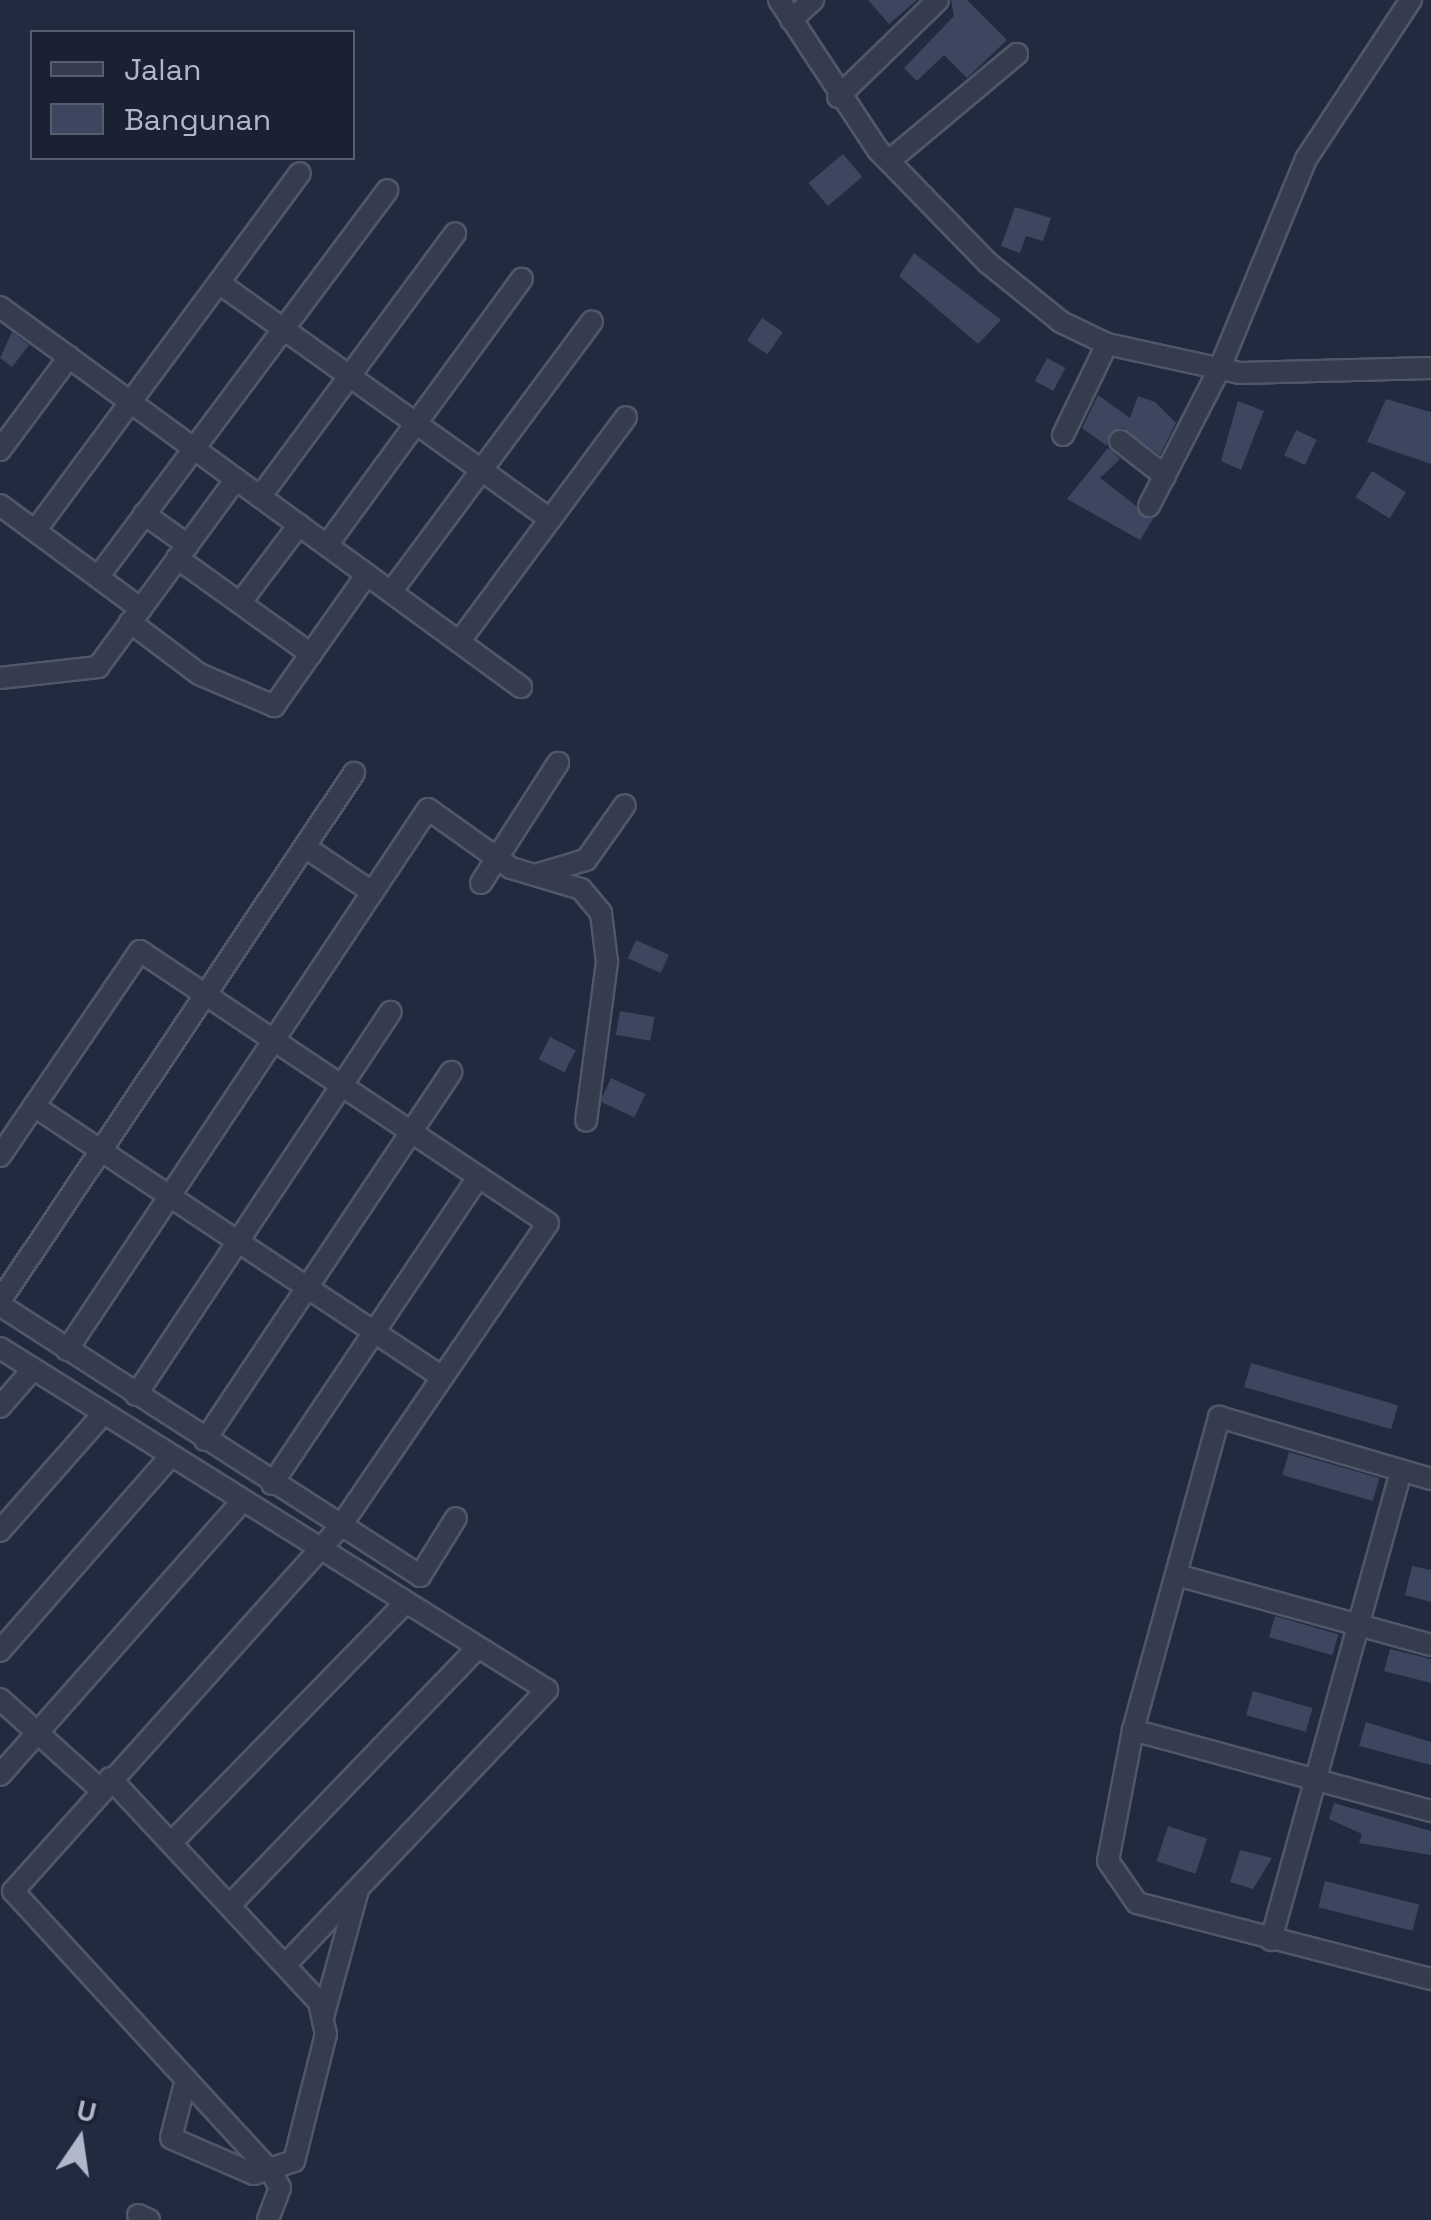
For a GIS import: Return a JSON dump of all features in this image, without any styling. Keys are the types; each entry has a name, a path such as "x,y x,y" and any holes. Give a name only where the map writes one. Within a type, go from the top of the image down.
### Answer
{"street":[{"path":"779,0 838,96 889,161 1039,306 1107,344 1220,370 1431,368"},
{"path":"791,20 812,0"},
{"path":"838,96 938,0"},
{"path":"1149,506 1220,370 1306,159 1412,0"},
{"path":"889,161 1017,54"},
{"path":"35,531 300,173"},
{"path":"98,577 387,190"},
{"path":"260,497 455,233"},
{"path":"327,545 522,279"},
{"path":"220,283 550,520"},
{"path":"0,307 522,687"},
{"path":"391,592 592,321"},
{"path":"1064,434 1107,344"},
{"path":"0,450 70,357"},
{"path":"459,642 626,417"},
{"path":"1120,442 1165,476"},
{"path":"0,678 98,667 236,479"},
{"path":"0,504 98,577 199,674 274,706 367,574"},
{"path":"144,514 240,603 311,654"},
{"path":"240,603 299,525"},
{"path":"482,883 558,762"},
{"path":"354,774 0,1303 339,1528 420,1576 456,1518"},
{"path":"535,874 586,860 626,805"},
{"path":"67,1350 428,809 498,856 591,897 608,936 586,1121"},
{"path":"305,847 372,892"},
{"path":"0,1156 140,951 548,1223 339,1528 105,1784 14,1895 272,2173 280,2188 268,2220"},
{"path":"136,1395 390,1012"},
{"path":"205,1440 451,1072"},
{"path":"34,1106 442,1378"},
{"path":"272,1484 478,1176"},
{"path":"0,1348 241,1503 548,1690 289,1961"},
{"path":"0,1407 32,1369"},
{"path":"0,1531 103,1414"},
{"path":"1431,1479 1219,1417 1132,1730 1108,1861 1114,1881 1137,1904 1431,1979"},
{"path":"0,1651 170,1457"},
{"path":"1271,1940 1401,1471"},
{"path":"0,1775 241,1503"},
{"path":"1177,1575 1431,1644"},
{"path":"172,1842 404,1604"},
{"path":"232,1903 477,1648"},
{"path":"0,1698 172,1842 289,1961 323,2019"},
{"path":"1132,1730 1431,1811"},
{"path":"186,2080 171,2138 254,2174 272,2173 294,2161 303,2139 323,2019 358,1888"}],"building":[{"path":"868,0 917,0 889,24"},
{"path":"951,0 967,0 1007,40 967,78 944,55 917,81 904,68 954,16"},
{"path":"843,154 862,177 828,206 809,183"},
{"path":"1015,207 1051,218 1043,241 1026,236 1020,253 1001,246"},
{"path":"914,253 1001,320 978,344 899,276"},
{"path":"762,318 783,332 768,354 747,340"},
{"path":"12,332 29,345 12,367 0,358"},
{"path":"1047,358 1066,368 1053,391 1035,381"},
{"path":"1098,395 1130,418 1138,396 1155,402 1176,423 1160,455 1123,428 1110,432 1107,446 1082,428"},
{"path":"1386,399 1431,412 1431,464 1367,442"},
{"path":"1238,401 1264,411 1241,470 1221,461"},
{"path":"1296,430 1317,440 1305,465 1284,455"},
{"path":"1108,448 1120,459 1100,478 1153,519 1140,540 1067,499"},
{"path":"1372,471 1406,492 1389,518 1356,497"},
{"path":"636,940 669,955 661,973 628,958"},
{"path":"620,1011 654,1017 650,1041 616,1035"},
{"path":"550,1037 576,1050 564,1072 539,1059"},
{"path":"611,1078 645,1094 634,1118 600,1102"},
{"path":"1251,1363 1398,1405 1391,1429 1244,1387"},
{"path":"1289,1452 1379,1478 1373,1501 1282,1475"},
{"path":"1412,1566 1431,1570 1431,1602 1405,1595"},
{"path":"1275,1616 1338,1634 1332,1655 1269,1637"},
{"path":"1390,1649 1431,1659 1431,1683 1384,1671"},
{"path":"1253,1691 1313,1708 1306,1732 1246,1715"},
{"path":"1366,1722 1431,1742 1431,1765 1359,1746"},
{"path":"1334,1803 1431,1831 1431,1855 1359,1843 1362,1834 1329,1819"},
{"path":"1168,1826 1207,1839 1196,1874 1157,1861"},
{"path":"1240,1850 1272,1858 1253,1889 1230,1882"},
{"path":"1325,1881 1419,1904 1413,1931 1318,1907"}]}
